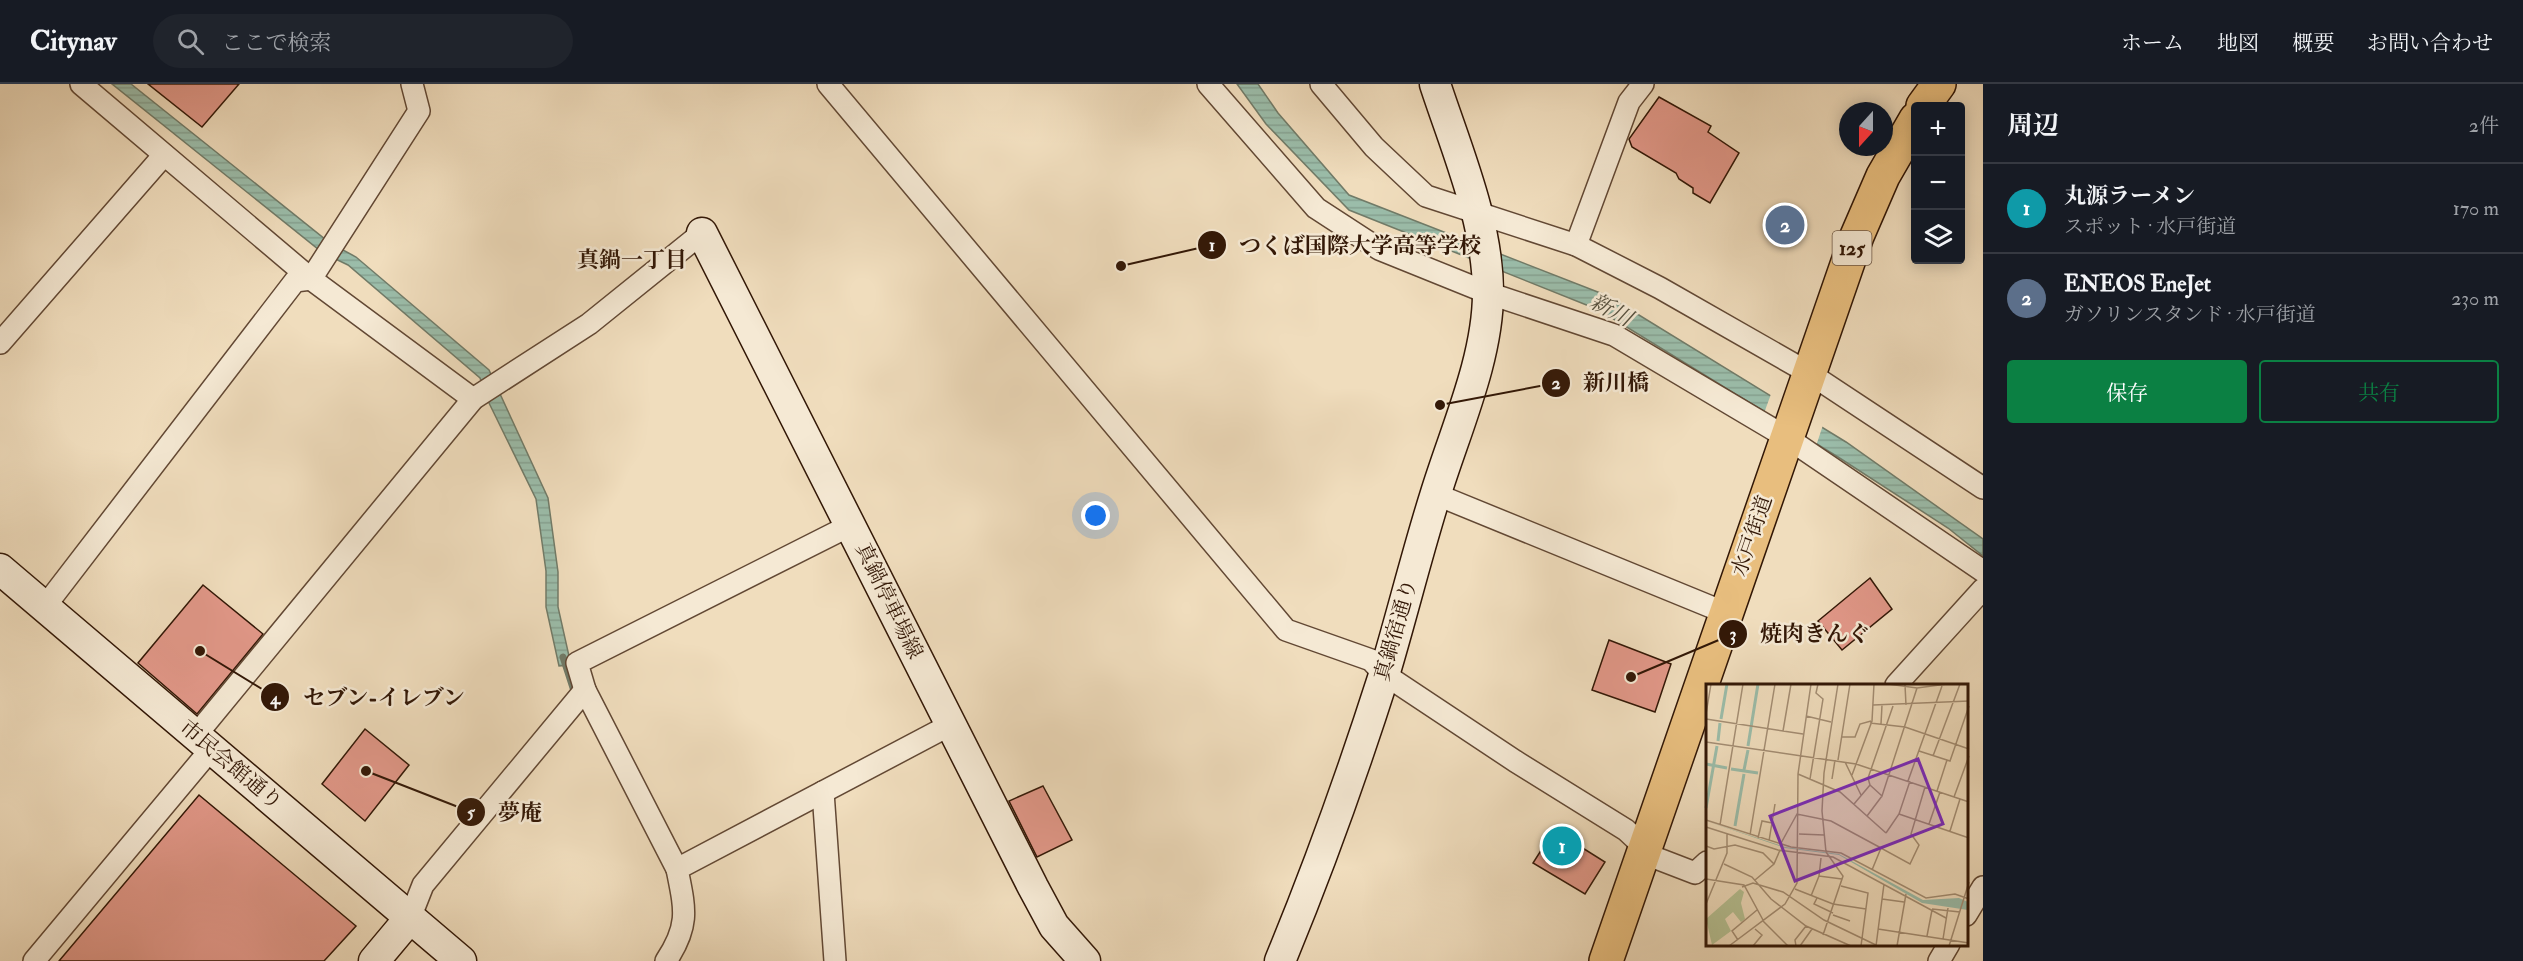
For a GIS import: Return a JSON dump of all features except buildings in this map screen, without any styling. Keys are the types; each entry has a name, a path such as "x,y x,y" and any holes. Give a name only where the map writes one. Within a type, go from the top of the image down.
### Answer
{"highway":[{"path":"1926,102 1939,84"},
{"name":"水戸街道","path":"1606,961 1857,236 1883,176 1911,128"}],"street":[{"path":"81,84 311,279 473,399"},
{"path":"311,279 419,111 412,84"},
{"path":"828,84 1286,630 1371,660 1384,674 1515,762 1626,830 1656,858 1695,873 1706,863"},
{"path":"1208,84 1316,208 1379,249 1487,282 1614,335 1787,434 1983,572"},
{"path":"1321,84 1374,147 1426,196 1478,221 1576,245 1660,288 1983,488"},
{"name":"真鍋宿通り","path":"1280,961 1347,786 1384,674 1477,361 1486,322 1487,282 1478,221 1435,84"},
{"path":"1576,245 1629,102 1643,84"},
{"path":"0,343 164,155"},
{"path":"34,961 473,399 589,324 702,233"},
{"name":"真鍋停車場線","path":"702,233 1054,926 1085,961"},
{"path":"46,605 295,281 311,279"},
{"path":"1436,494 1726,613"},
{"path":"666,961 680,935 686,912 677,869 585,690 577,663 851,525"},
{"name":"市民会館通り","path":"0,569 46,605 461,961"},
{"path":"1897,684 1983,589"},
{"path":"374,961 410,918 423,885 585,690"},
{"path":"677,869 950,725"},
{"path":"823,792 835,961"},
{"path":"1968,912 1983,887"},
{"path":"1939,961 1948,946"}],"water":[{"path":"112,84 131,84 330,243 356,257 489,370 548,498 558,572 558,607 571,665 559,666 546,607 546,571 536,499 489,403 480,378 348,265 323,253"},
{"name":"新川","path":"1237,84 1258,84 1278,113 1349,195 1608,296 1846,442 1983,539 1983,556 1948,528 1838,457 1599,310 1349,210 1266,124"}],"pier":[{"path":"1771,394 1823,425 1816,446 1763,416"}],"waterway":[{"path":"563,657 574,691"}],"place":[{"name":"ENEOS EneJet","path":"1785,225"},
{"name":"つくば国際大学高等学校","path":"1121,266"},
{"name":"新川橋","path":"1440,405"},
{"name":"セブン-イレブン","path":"200,651"},
{"name":"焼肉きんぐ","path":"1631,677"},
{"name":"夢庵","path":"366,771"},
{"name":"丸源ラーメン","path":"1562,846"}],"district":[{"name":"真鍋一丁目","path":"632,260"}]}
